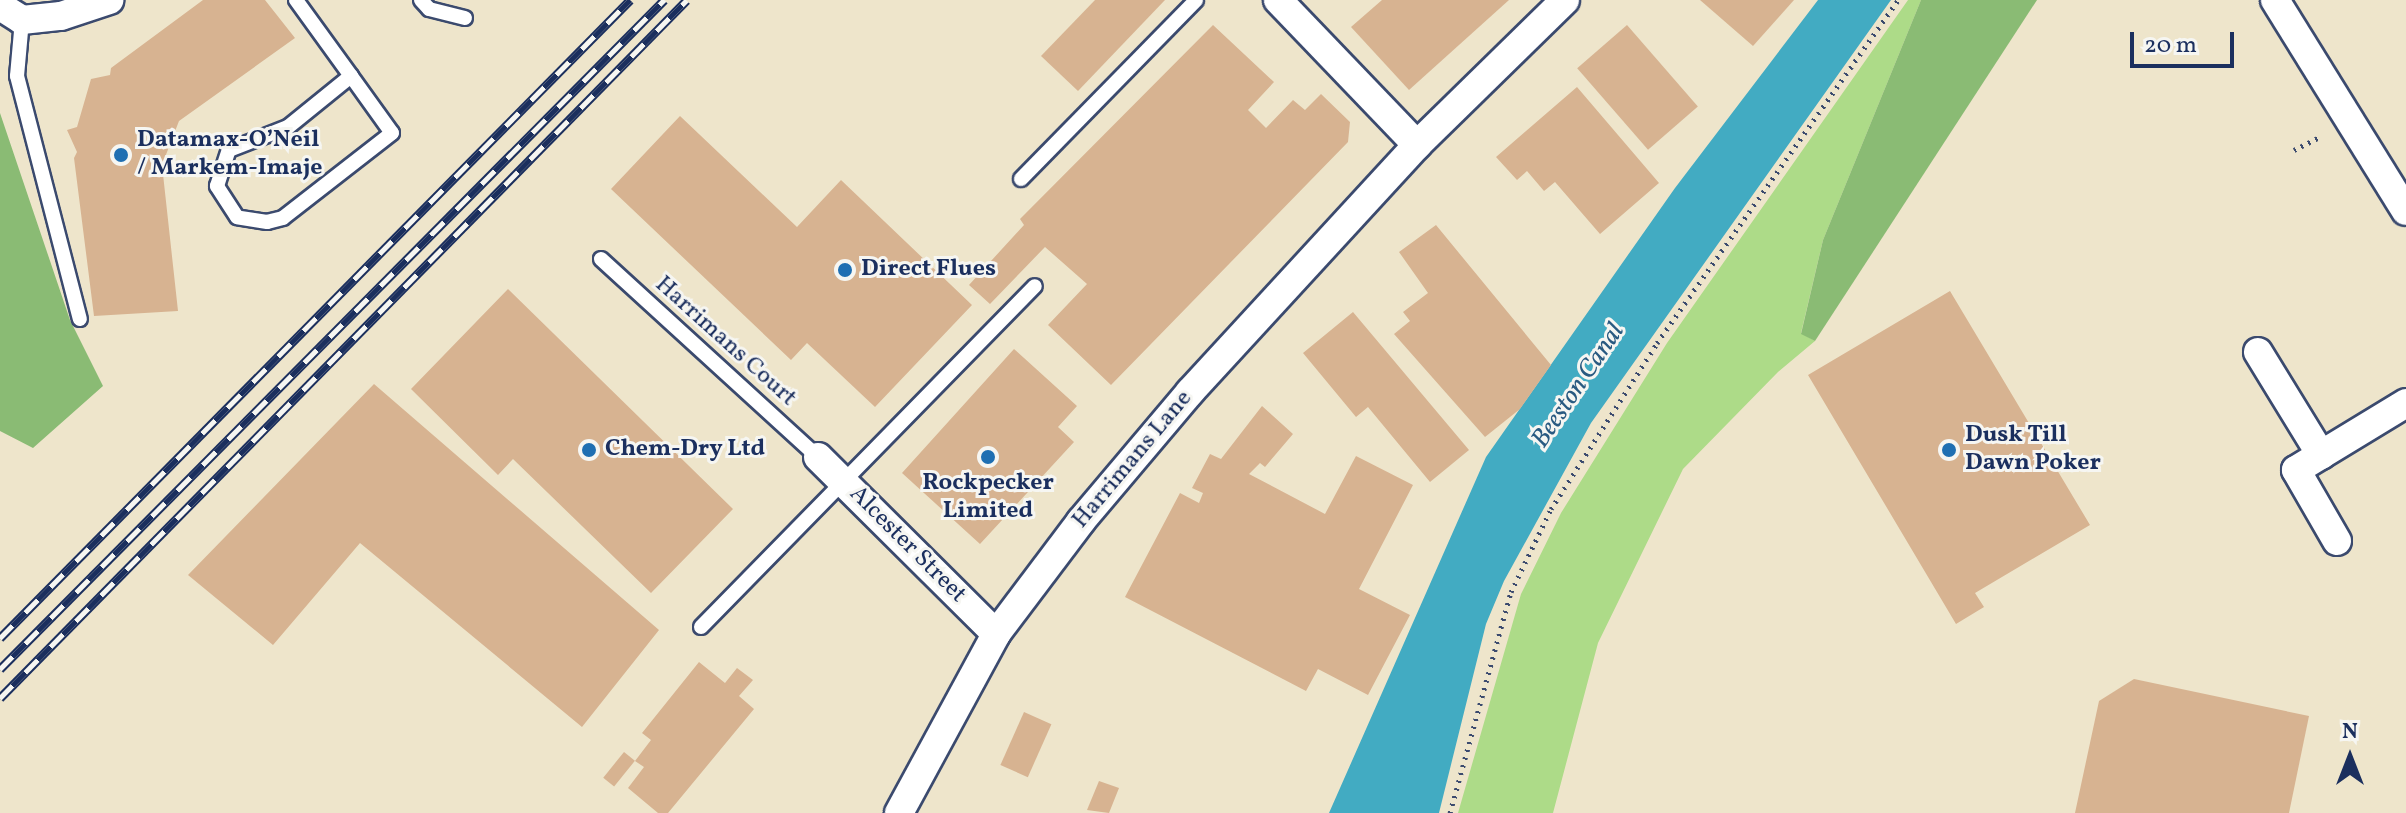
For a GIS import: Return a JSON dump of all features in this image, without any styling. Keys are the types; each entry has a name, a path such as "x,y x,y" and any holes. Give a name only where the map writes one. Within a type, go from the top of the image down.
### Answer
{"street":[{"path":"11,13 61,16 109,0"},
{"path":"1278,0 1417,145"},
{"name":"Harrimans Lane","path":"899,813 996,634 1180,403 1417,145 1565,0"},
{"path":"2275,0 2406,211"},
{"path":"2258,352 2321,455"},
{"path":"2337,541 2296,470 2406,403"},
{"name":"Alcester Street","path":"818,457 996,634"}],"lane":[{"path":"296,0 351,76 392,133 283,218 267,222 237,217 225,207 217,186 229,150 288,127 351,76"},
{"path":"421,0 429,9 465,18"},
{"path":"1021,179 1196,0"},
{"path":"11,13 17,76 80,319"},
{"name":"Harrimans Court","path":"601,259 818,457"},
{"path":"701,627 1035,286"}],"path":[{"path":"1450,813 1511,592 1551,509 1657,343 1898,0"}],"green space":[{"path":"1908,0 1921,0 1823,240 1801,333 1815,341 1778,372 1683,469 1598,643 1553,813 1458,813 1521,594 1561,513 1667,343"},
{"path":"1921,0 2037,0 1815,341 1801,334 1823,240"},
{"path":"0,113 70,320 103,386 33,448 0,431"}],"water":[{"name":"Beeston Canal","path":"1818,0 1891,0 1591,423 1504,581 1486,624 1439,813 1329,813 1486,457 1675,188"}],"building":[{"name":"Datamax-O’Neil / Markem-Imaje","path":"203,0 265,0 295,38 179,121 162,165 178,311 94,316 74,158 77,152 67,130 77,127 91,79 110,75 111,68"},
{"path":"1095,0 1165,0 1078,91 1041,56"},
{"path":"1382,0 1509,0 1409,90 1351,27"},
{"path":"1700,0 1794,0 1753,46"},
{"path":"1213,25 1274,82 1248,110 1266,128 1293,100 1305,110 1321,94 1350,122 1348,142 1111,385 1048,325 1087,284 1045,247 990,304 969,285 1024,225 1020,219"},
{"path":"1627,25 1698,107 1648,150 1577,68"},
{"path":"1577,87 1659,183 1600,234 1555,182 1544,191 1527,171 1517,180 1496,157"},
{"name":"Direct Flues","path":"680,116 797,227 841,180 972,305 875,407 807,343 791,360 611,189"},
{"path":"1436,225 1551,365 1520,409 1485,437 1394,334 1410,321 1403,312 1428,293 1399,252"},
{"path":"508,289 733,509 651,593 513,459 498,475 411,389"},
{"name":"Dusk Till Dawn Poker","path":"1950,291 2090,525 1975,593 1984,607 1956,624 1808,375"},
{"path":"1353,312 1469,450 1430,482 1368,407 1356,417 1303,353"},
{"name":"Rockpecker Limited","path":"1014,349 1077,406 1058,427 1074,442 980,544 902,473"},
{"path":"374,384 659,630 582,727 360,543 273,645 188,575"},
{"path":"1262,406 1293,434 1265,467 1260,463 1249,474 1325,514 1356,456 1413,485 1359,589 1410,615 1368,695 1318,669 1306,691 1125,597 1180,493 1199,503 1203,493 1192,488 1210,454 1221,459"},
{"path":"699,662 725,683 737,668 753,680 739,696 754,709 668,813 658,813 628,788 644,767 635,761 651,740 642,733"},
{"path":"2134,679 2309,716 2289,813 2075,813 2099,701"},
{"path":"1024,712 1051,724 1028,777 1000,765"},
{"path":"624,752 635,761 614,786 603,778"},
{"path":"1099,781 1119,788 1109,813 1087,810"}],"railway":[{"path":"0,638 630,0"},
{"path":"0,669 664,0"},
{"path":"0,698 687,0"}],"place":[{"name":"Datamax-O’Neil / Markem-Imaje","path":"121,155"},
{"name":"Direct Flues","path":"845,270"},
{"name":"Chem-Dry Ltd","path":"589,450"},
{"name":"Dusk Till Dawn Poker","path":"1949,450"},
{"name":"Rockpecker Limited","path":"988,457"}]}
